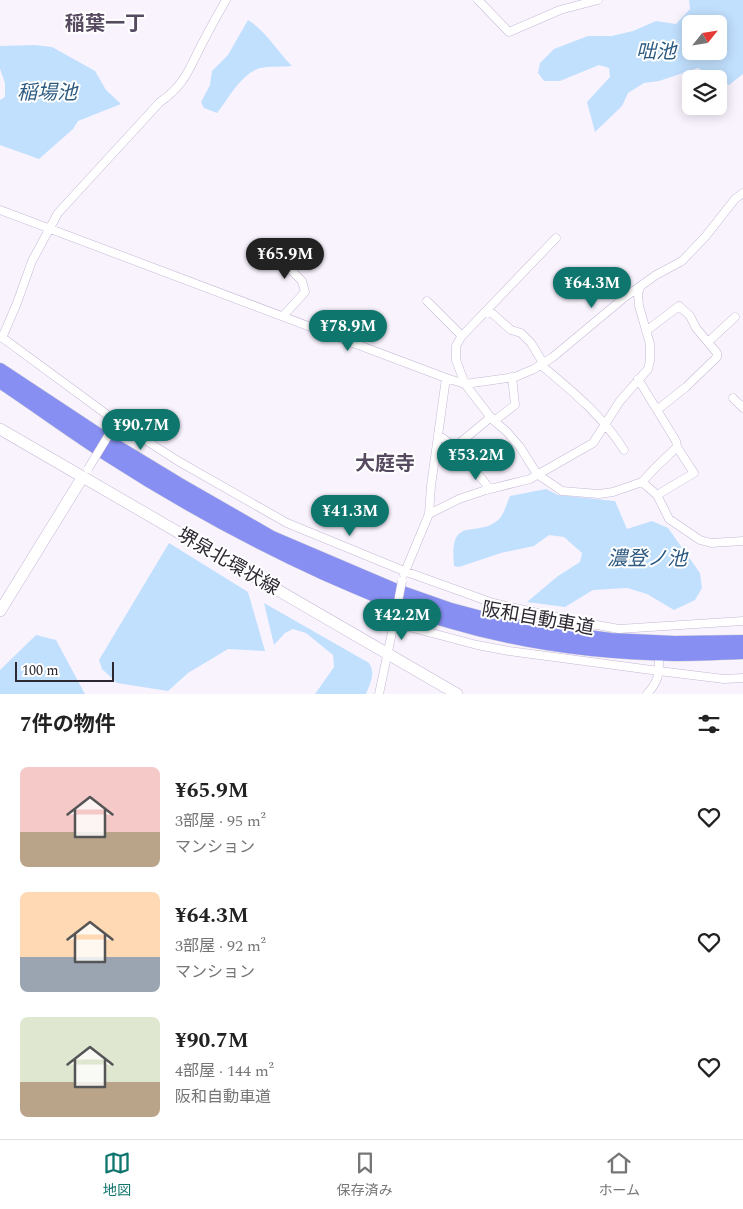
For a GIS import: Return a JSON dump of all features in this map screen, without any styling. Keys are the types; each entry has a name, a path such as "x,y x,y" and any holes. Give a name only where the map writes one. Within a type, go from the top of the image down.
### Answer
{"highway":[{"name":"阪和自動車道","path":"0,370 137,459 272,538 394,590 452,610 500,623 549,632 611,640 674,644 743,642"},
{"name":"阪和自動車道","path":"0,380 106,454 173,495 266,546 387,600 449,621 496,633 552,642 609,650 674,654 743,652"}],"main road":[{"name":"堺泉北環状線","path":"0,429 85,474 456,694"},
{"path":"0,611 85,474"}],"street":[{"path":"226,0 193,64 177,89 160,102 58,213 32,261 17,303 1,337 115,424 178,461 287,523 404,571 493,603 619,629 743,621"},
{"path":"478,0 509,32 560,10 598,0"},
{"path":"0,210 465,384 512,377 553,357 625,296 640,288 656,275 682,261 706,237 735,199 743,193"},
{"path":"556,238 462,336 456,346 456,360 465,384 492,419 520,447 537,474 562,491 599,494 613,492 642,482 677,447"},
{"path":"283,316 305,292 302,282 290,269 290,265 299,253"},
{"path":"430,514 452,501 530,479 592,443 620,401 648,368 650,344 640,309 638,294 640,288"},
{"path":"625,296 640,309"},
{"path":"427,301 462,336"},
{"path":"646,331 679,306 690,316 696,328 717,353 717,356 686,387 657,410"},
{"path":"487,312 493,314 511,330 521,333 531,343 542,364 571,389 605,424 624,450"},
{"path":"708,342 735,317"},
{"path":"456,446 492,419 515,405 512,377"},
{"path":"380,694 404,571 430,514 446,378"},
{"path":"638,379 694,473 657,495"},
{"path":"733,398 743,408"},
{"path":"85,474 115,424"},
{"path":"438,435 456,446 490,489"},
{"path":"642,482 657,495 669,519 700,540 711,543 743,541"},
{"path":"394,623 501,650 659,671 724,678 743,678"},
{"path":"660,636 661,626"},
{"path":"647,694 656,684 659,660"}],"water":[{"name":"咄池","path":"689,0 743,0 743,74 729,85 727,84 727,70 702,70 698,68 682,70 682,73 659,81 644,83 628,93 622,106 595,132 587,102 610,77 609,68 599,65 560,81 544,81 538,73 540,63 554,49 588,36 612,36 633,31 656,21 676,24 682,18 682,60 728,60 728,15 684,15 690,9"},
{"path":"248,20 266,35 292,66 264,67 253,71 241,81 217,113 204,108 201,102 210,85 212,71 228,55"},
{"name":"稲場池","path":"35,45 52,47 95,71 106,90 121,104 78,121 73,129 39,159 0,145 0,100 5,97 5,83 0,69 0,46"},
{"name":"濃登ノ池","path":"546,489 558,495 615,501 627,529 652,521 668,528 700,573 702,588 695,600 674,610 647,594 627,588 593,590 565,607 527,602 558,576 580,562 582,553 564,537 549,535 534,546 501,553 459,567 454,566 456,539 460,533 490,525 498,520 504,512 510,496"},
{"path":"169,543 248,592 265,651 228,649 188,673 168,691 117,683 102,669 99,660"},
{"path":"264,603 369,663 372,675 366,694 315,694 334,667 333,655 306,633 293,629 285,633 274,645"},
{"path":"36,635 56,640 85,694 0,694 0,670"}],"district":[{"name":"稲葉一丁","path":"105,24"},
{"name":"大庭寺","path":"385,464"}]}
